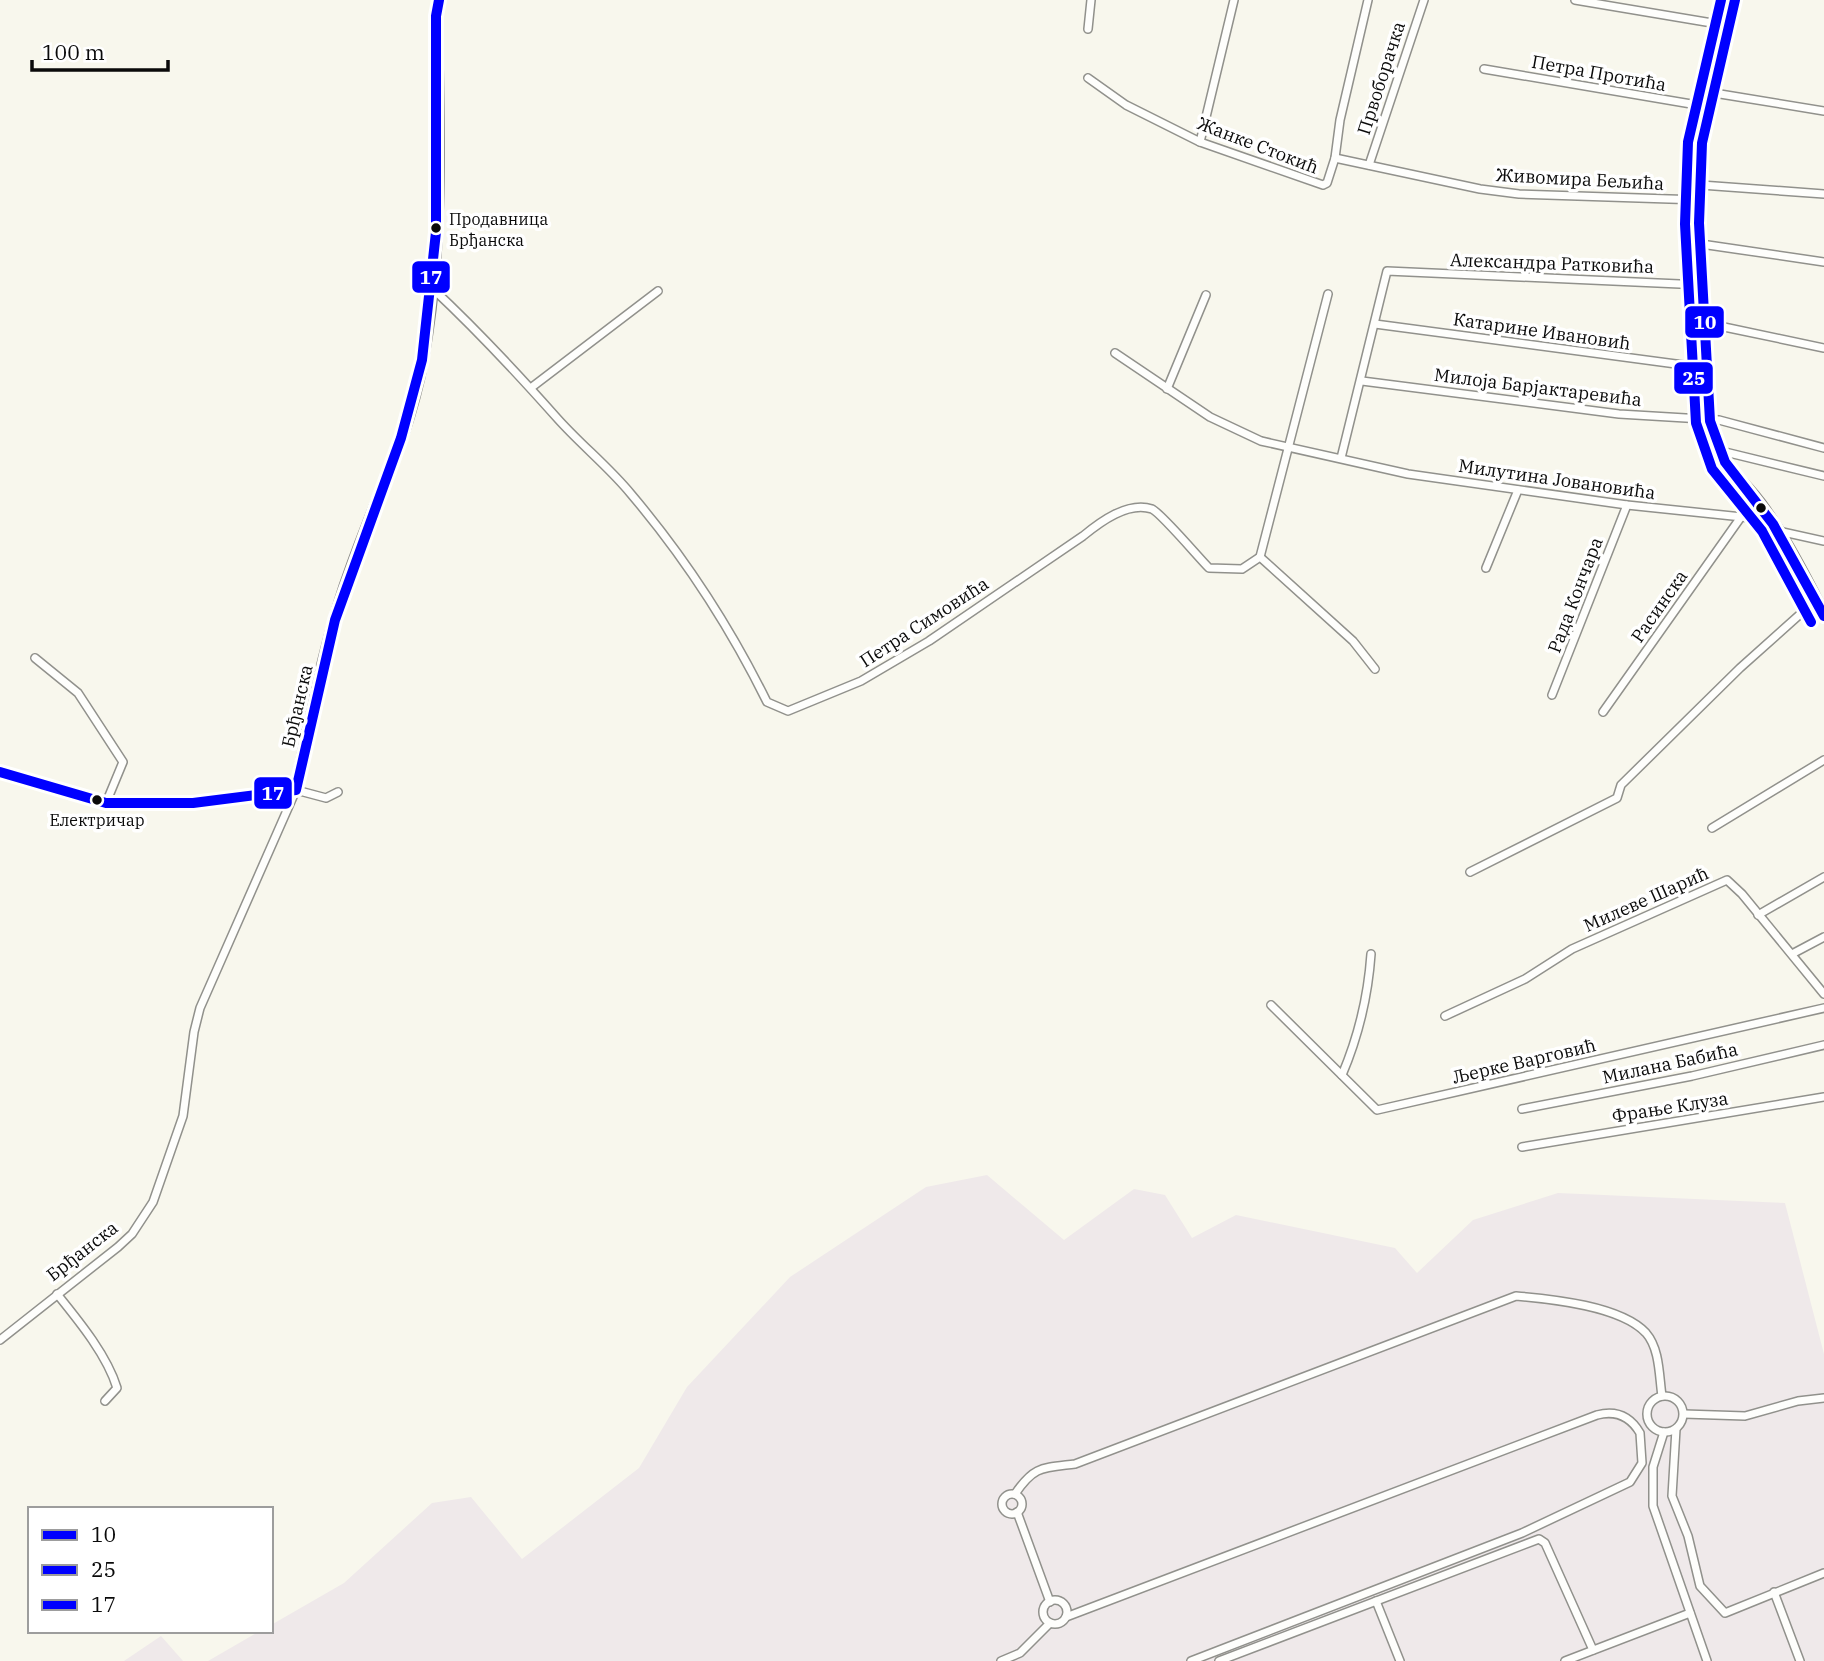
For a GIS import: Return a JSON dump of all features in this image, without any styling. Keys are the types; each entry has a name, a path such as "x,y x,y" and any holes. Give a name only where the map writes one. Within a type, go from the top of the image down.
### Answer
{"street":[{"name":"Брђанска","path":"0,1340 132,1234 153,1202 183,1116 200,1007 296,790 320,680 352,567 406,430 422,360 432,288 438,143 436,16 439,0"},
{"path":"1088,29 1091,0"},
{"path":"1200,142 1234,0"},
{"name":"Жанке Стокић","path":"1088,78 1126,105 1200,142 1323,186 1327,183 1335,158 1340,120 1368,0"},
{"name":"Првоборачка","path":"1369,165 1424,0"},
{"path":"1575,0 1730,26"},
{"path":"1735,0 1702,143 1702,285 1710,421 1717,450 1727,470 1759,502 1771,520 1824,616"},
{"name":"Петра Протића","path":"1484,69 1709,107"},
{"path":"1714,93 1824,111"},
{"name":"Живомира Бељића","path":"1335,158 1519,194 1700,200"},
{"path":"1701,185 1824,194"},
{"path":"1701,244 1824,262"},
{"name":"Александра Ратковића","path":"1375,324 1387,271 1702,285"},
{"name":"Петра Симовића","path":"432,288 495,347 655,524 695,575 731,632 767,702 788,711 861,681 929,641 1083,536 1105,518 1140,508 1154,510 1209,568 1241,569 1261,557"},
{"path":"531,387 658,291"},
{"path":"1328,294 1261,557 1353,641 1375,669"},
{"path":"1167,389 1206,295"},
{"path":"1705,323 1824,348"},
{"path":"1341,458 1375,324"},
{"name":"Катарине Ивановић","path":"1375,324 1706,368"},
{"name":"Милутина Јовановића","path":"1115,353 1210,417 1248,435 1289,446 1408,474 1627,505 1771,520"},
{"name":"Милоја Барјактаревића","path":"1362,381 1619,414 1719,420 1824,448"},
{"path":"1717,450 1824,476"},
{"path":"1486,568 1518,490"},
{"name":"Рада Кончара","path":"1552,695 1627,505"},
{"name":"Расинска","path":"1603,712 1741,517"},
{"path":"1778,531 1824,541"},
{"path":"1470,872 1617,799 1621,785 1740,668 1816,600"},
{"path":"35,658 78,693 123,762 106,803"},
{"path":"1712,828 1824,760"},
{"path":"0,772 106,803 193,803 296,790 326,798 338,792"},
{"path":"1758,915 1824,877"},
{"name":"Милеве Шарић","path":"1445,1016 1525,979 1572,949 1727,880 1824,994"},
{"path":"1792,954 1824,937"},
{"path":"1342,1075 1357,1038 1368,992 1371,954"},
{"name":"Љерке Варговић","path":"1271,1005 1342,1075 1364,1101 1377,1110 1824,1008"},
{"name":"Милана Бабића","path":"1522,1109 1692,1076 1824,1045"},
{"name":"Фрање Клуза","path":"1522,1147 1824,1097"},
{"path":"57,1294 84,1328 113,1376 117,1388 105,1401"},
{"path":"1017,1513 1007,1513 1002,1505 1006,1496 1015,1494 1028,1475 1038,1469 1075,1464 1516,1296 1591,1308 1626,1318 1647,1334 1657,1355 1662,1396"},
{"path":"1676,1429 1664,1432 1650,1423 1647,1412 1652,1401 1662,1396 1674,1398 1684,1413"},
{"path":"1684,1413 1745,1416 1798,1401 1824,1398"},
{"path":"1001,1661 1020,1653 1050,1623 1061,1622 1066,1617 1597,1415 1607,1412 1623,1416 1640,1433 1642,1463 1630,1482 1522,1533 1191,1661"},
{"path":"1684,1413 1676,1429 1672,1496 1688,1536 1700,1586 1725,1613 1824,1573"},
{"path":"1664,1432 1653,1467 1653,1506 1707,1661"},
{"path":"1015,1494 1022,1501 1017,1513 1050,1602"},
{"path":"1219,1661 1539,1539 1545,1543 1593,1650"},
{"path":"1774,1592 1800,1661"},
{"path":"1050,1623 1044,1618 1043,1610 1050,1602 1058,1601 1064,1605 1066,1617"},
{"path":"1376,1601 1400,1661"},
{"path":"1565,1661 1690,1613"}],"shaded area":[{"path":"987,1175 1064,1240 1134,1189 1165,1195 1192,1238 1236,1215 1395,1248 1417,1273 1473,1220 1558,1193 1785,1203 1824,1354 1824,1661 208,1661 257,1633 273,1633 273,1624 344,1583 432,1503 471,1497 522,1559 639,1468 687,1387 790,1277 926,1187"},
{"path":"161,1636 183,1661 124,1661"}],"transit line":[{"name":"17","path":"0,772 106,803 193,803 296,790 335,620 401,438 422,360 436,232 436,16 439,0"},
{"name":"25","path":"1721,0 1688,142 1685,224 1696,423 1712,469 1762,531 1811,622"},
{"name":"10","path":"1735,0 1702,143 1699,223 1710,421 1725,462 1773,524 1824,616"}],"place":[{"name":"Продавница Брђанска","path":"436,228"},
{"name":"Електричар","path":"97,800"}]}
